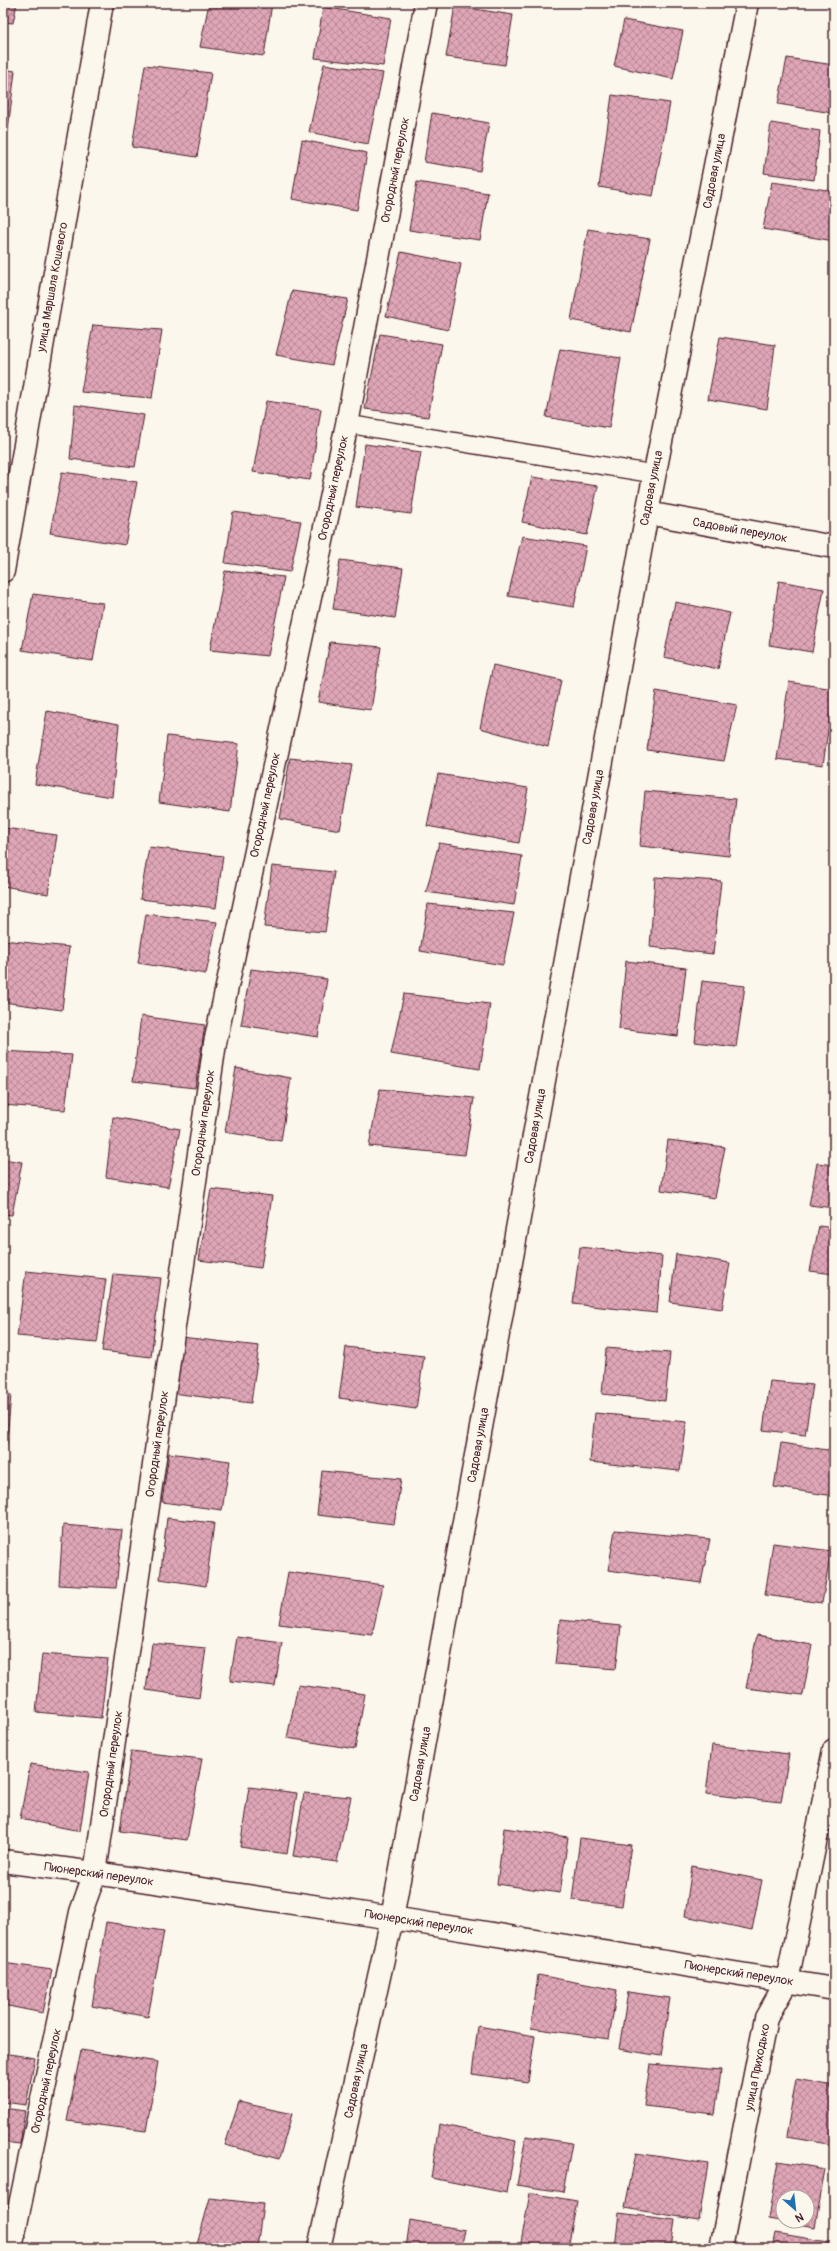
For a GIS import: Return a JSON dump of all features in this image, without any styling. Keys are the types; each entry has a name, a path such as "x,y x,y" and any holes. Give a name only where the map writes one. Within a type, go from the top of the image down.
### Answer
{"street":[{"name":"улица Маршала Кошевого","path":"3,571 102,3"},
{"name":"Огородный переулок","path":"11,2248 81,1912 95,1873 215,1043 347,424 426,3"},
{"name":"Садовая улица","path":"319,2248 392,1918 654,474 747,3"},
{"name":"Садовый переулок","path":"647,513 834,547"},
{"name":"улица Приходько","path":"721,2248 766,2018 787,1981 834,1750"},
{"name":"Пионерский переулок","path":"3,1861 95,1873 392,1918 834,1989"}],"lane":[{"path":"347,424 654,474"}],"building":[{"path":"3,3 17,3 13,23 3,22"},
{"path":"209,3 272,3 264,56 200,47"},
{"path":"455,6 513,15 505,65 446,57"},
{"path":"323,7 391,18 383,66 315,58"},
{"path":"624,20 683,31 673,79 614,66"},
{"path":"787,58 834,65 834,100 832,113 778,104"},
{"path":"324,64 383,73 368,144 309,132"},
{"path":"145,65 211,73 197,157 132,147"},
{"path":"3,69 15,71 8,130 3,129"},
{"path":"612,95 670,103 653,196 599,187"},
{"path":"432,113 489,123 480,171 424,162"},
{"path":"771,123 820,131 814,180 764,173"},
{"path":"302,140 367,153 357,210 292,199"},
{"path":"417,182 488,193 480,240 409,230"},
{"path":"772,182 834,191 834,241 763,229"},
{"path":"588,229 650,239 631,332 571,320"},
{"path":"401,252 461,264 448,330 386,316"},
{"path":"292,291 348,299 332,365 276,355"},
{"path":"834,315 834,344 829,344"},
{"path":"93,325 162,330 152,398 81,392"},
{"path":"380,334 442,344 428,417 365,409"},
{"path":"720,337 775,345 767,409 708,399"},
{"path":"560,349 621,358 609,428 546,417"},
{"path":"266,401 321,409 310,480 253,472"},
{"path":"75,405 144,415 135,467 70,459"},
{"path":"365,444 421,452 411,514 356,507"},
{"path":"62,472 137,482 125,545 50,533"},
{"path":"532,477 598,486 587,535 522,522"},
{"path":"233,512 301,521 290,572 225,563"},
{"path":"522,536 586,546 574,607 508,596"},
{"path":"340,560 403,568 395,618 333,609"},
{"path":"225,571 284,577 268,656 210,650"},
{"path":"779,581 824,589 812,652 769,645"},
{"path":"33,594 103,603 93,661 22,650"},
{"path":"675,602 730,613 718,669 664,657"},
{"path":"330,642 381,647 371,710 318,702"},
{"path":"493,665 561,680 548,747 480,728"},
{"path":"789,682 834,689 823,765 777,759"},
{"path":"656,691 737,705 724,761 647,750"},
{"path":"47,711 119,724 112,797 35,784"},
{"path":"167,736 239,744 230,812 159,802"},
{"path":"290,758 352,765 340,830 280,819"},
{"path":"438,774 528,788 519,843 427,826"},
{"path":"645,791 736,799 729,856 640,846"},
{"path":"4,828 57,835 48,894 3,886"},
{"path":"439,843 522,856 514,905 426,892"},
{"path":"149,847 223,856 216,908 140,899"},
{"path":"272,866 334,872 325,932 264,927"},
{"path":"655,877 721,881 713,954 650,947"},
{"path":"428,904 514,913 503,965 420,951"},
{"path":"146,914 217,922 206,974 138,963"},
{"path":"3,940 69,947 62,1010 3,1002"},
{"path":"626,961 686,968 678,1036 619,1029"},
{"path":"251,969 327,979 318,1037 241,1025"},
{"path":"702,981 745,986 736,1047 695,1042"},
{"path":"404,994 490,1004 480,1069 391,1054"},
{"path":"141,1016 205,1025 195,1088 133,1081"},
{"path":"3,1051 72,1055 65,1110 3,1105"},
{"path":"236,1068 291,1078 281,1141 225,1132"},
{"path":"380,1089 474,1098 465,1155 369,1146"},
{"path":"113,1117 180,1129 168,1187 106,1177"},
{"path":"668,1140 725,1147 715,1198 661,1190"},
{"path":"3,1159 22,1162 12,1215 3,1214"},
{"path":"817,1163 834,1165 834,1208 809,1205"},
{"path":"211,1189 272,1196 261,1268 199,1260"},
{"path":"819,1226 834,1228 834,1274 810,1271"},
{"path":"580,1247 662,1256 657,1313 573,1304"},
{"path":"676,1254 730,1263 722,1309 670,1302"},
{"path":"26,1271 106,1279 97,1343 17,1336"},
{"path":"113,1274 161,1278 151,1357 102,1351"},
{"path":"181,1337 259,1346 251,1403 172,1393"},
{"path":"346,1347 424,1356 416,1409 339,1398"},
{"path":"606,1348 670,1353 665,1401 602,1394"},
{"path":"770,1381 813,1385 805,1435 763,1430"},
{"path":"3,1394 11,1395 6,1451 3,1451"},
{"path":"595,1413 687,1422 680,1471 590,1462"},
{"path":"781,1443 834,1451 834,1496 774,1487"},
{"path":"169,1453 230,1461 222,1510 162,1502"},
{"path":"322,1471 401,1479 394,1524 317,1515"},
{"path":"167,1518 214,1523 206,1586 160,1579"},
{"path":"63,1525 122,1530 116,1588 59,1585"},
{"path":"615,1530 710,1539 701,1583 608,1570"},
{"path":"773,1543 831,1551 822,1603 765,1595"},
{"path":"288,1572 383,1585 372,1635 279,1624"},
{"path":"560,1620 621,1626 616,1669 555,1664"},
{"path":"757,1635 812,1645 803,1695 746,1688"},
{"path":"237,1637 282,1643 275,1686 230,1681"},
{"path":"152,1643 206,1648 199,1698 146,1690"},
{"path":"42,1654 108,1659 101,1718 36,1712"},
{"path":"298,1685 365,1694 355,1749 287,1738"},
{"path":"712,1745 789,1754 781,1802 706,1794"},
{"path":"131,1751 202,1759 187,1840 120,1831"},
{"path":"30,1764 89,1772 80,1831 20,1819"},
{"path":"249,1787 297,1793 287,1854 240,1847"},
{"path":"304,1793 351,1797 337,1862 293,1856"},
{"path":"504,1828 568,1837 560,1893 497,1884"},
{"path":"580,1838 631,1845 622,1906 572,1900"},
{"path":"692,1866 762,1880 752,1930 685,1916"},
{"path":"106,1922 164,1931 148,2017 92,2006"},
{"path":"3,1963 52,1970 43,2013 3,2005"},
{"path":"538,1975 617,1990 609,2039 531,2028"},
{"path":"628,1992 670,1998 661,2056 619,2049"},
{"path":"478,2026 535,2036 528,2082 472,2074"},
{"path":"81,2050 158,2062 146,2131 67,2121"},
{"path":"3,2053 35,2058 26,2105 3,2102"},
{"path":"650,2064 721,2070 715,2114 644,2106"},
{"path":"796,2079 834,2086 834,2145 786,2137"},
{"path":"239,2102 292,2114 279,2159 225,2145"},
{"path":"3,2108 25,2111 20,2144 3,2142"},
{"path":"439,2124 516,2141 507,2193 431,2178"},
{"path":"526,2136 572,2143 563,2192 517,2185"},
{"path":"636,2153 708,2164 699,2220 625,2208"},
{"path":"778,2161 825,2169 815,2227 815,2189 775,2189 775,2220 768,2219"},
{"path":"530,2193 577,2201 568,2248 520,2248"},
{"path":"210,2198 263,2204 257,2248 196,2248"},
{"path":"619,2213 675,2220 671,2248 615,2248"},
{"path":"410,2220 465,2230 461,2248 406,2248"},
{"path":"776,2233 834,2243 834,2248 773,2248"}]}
